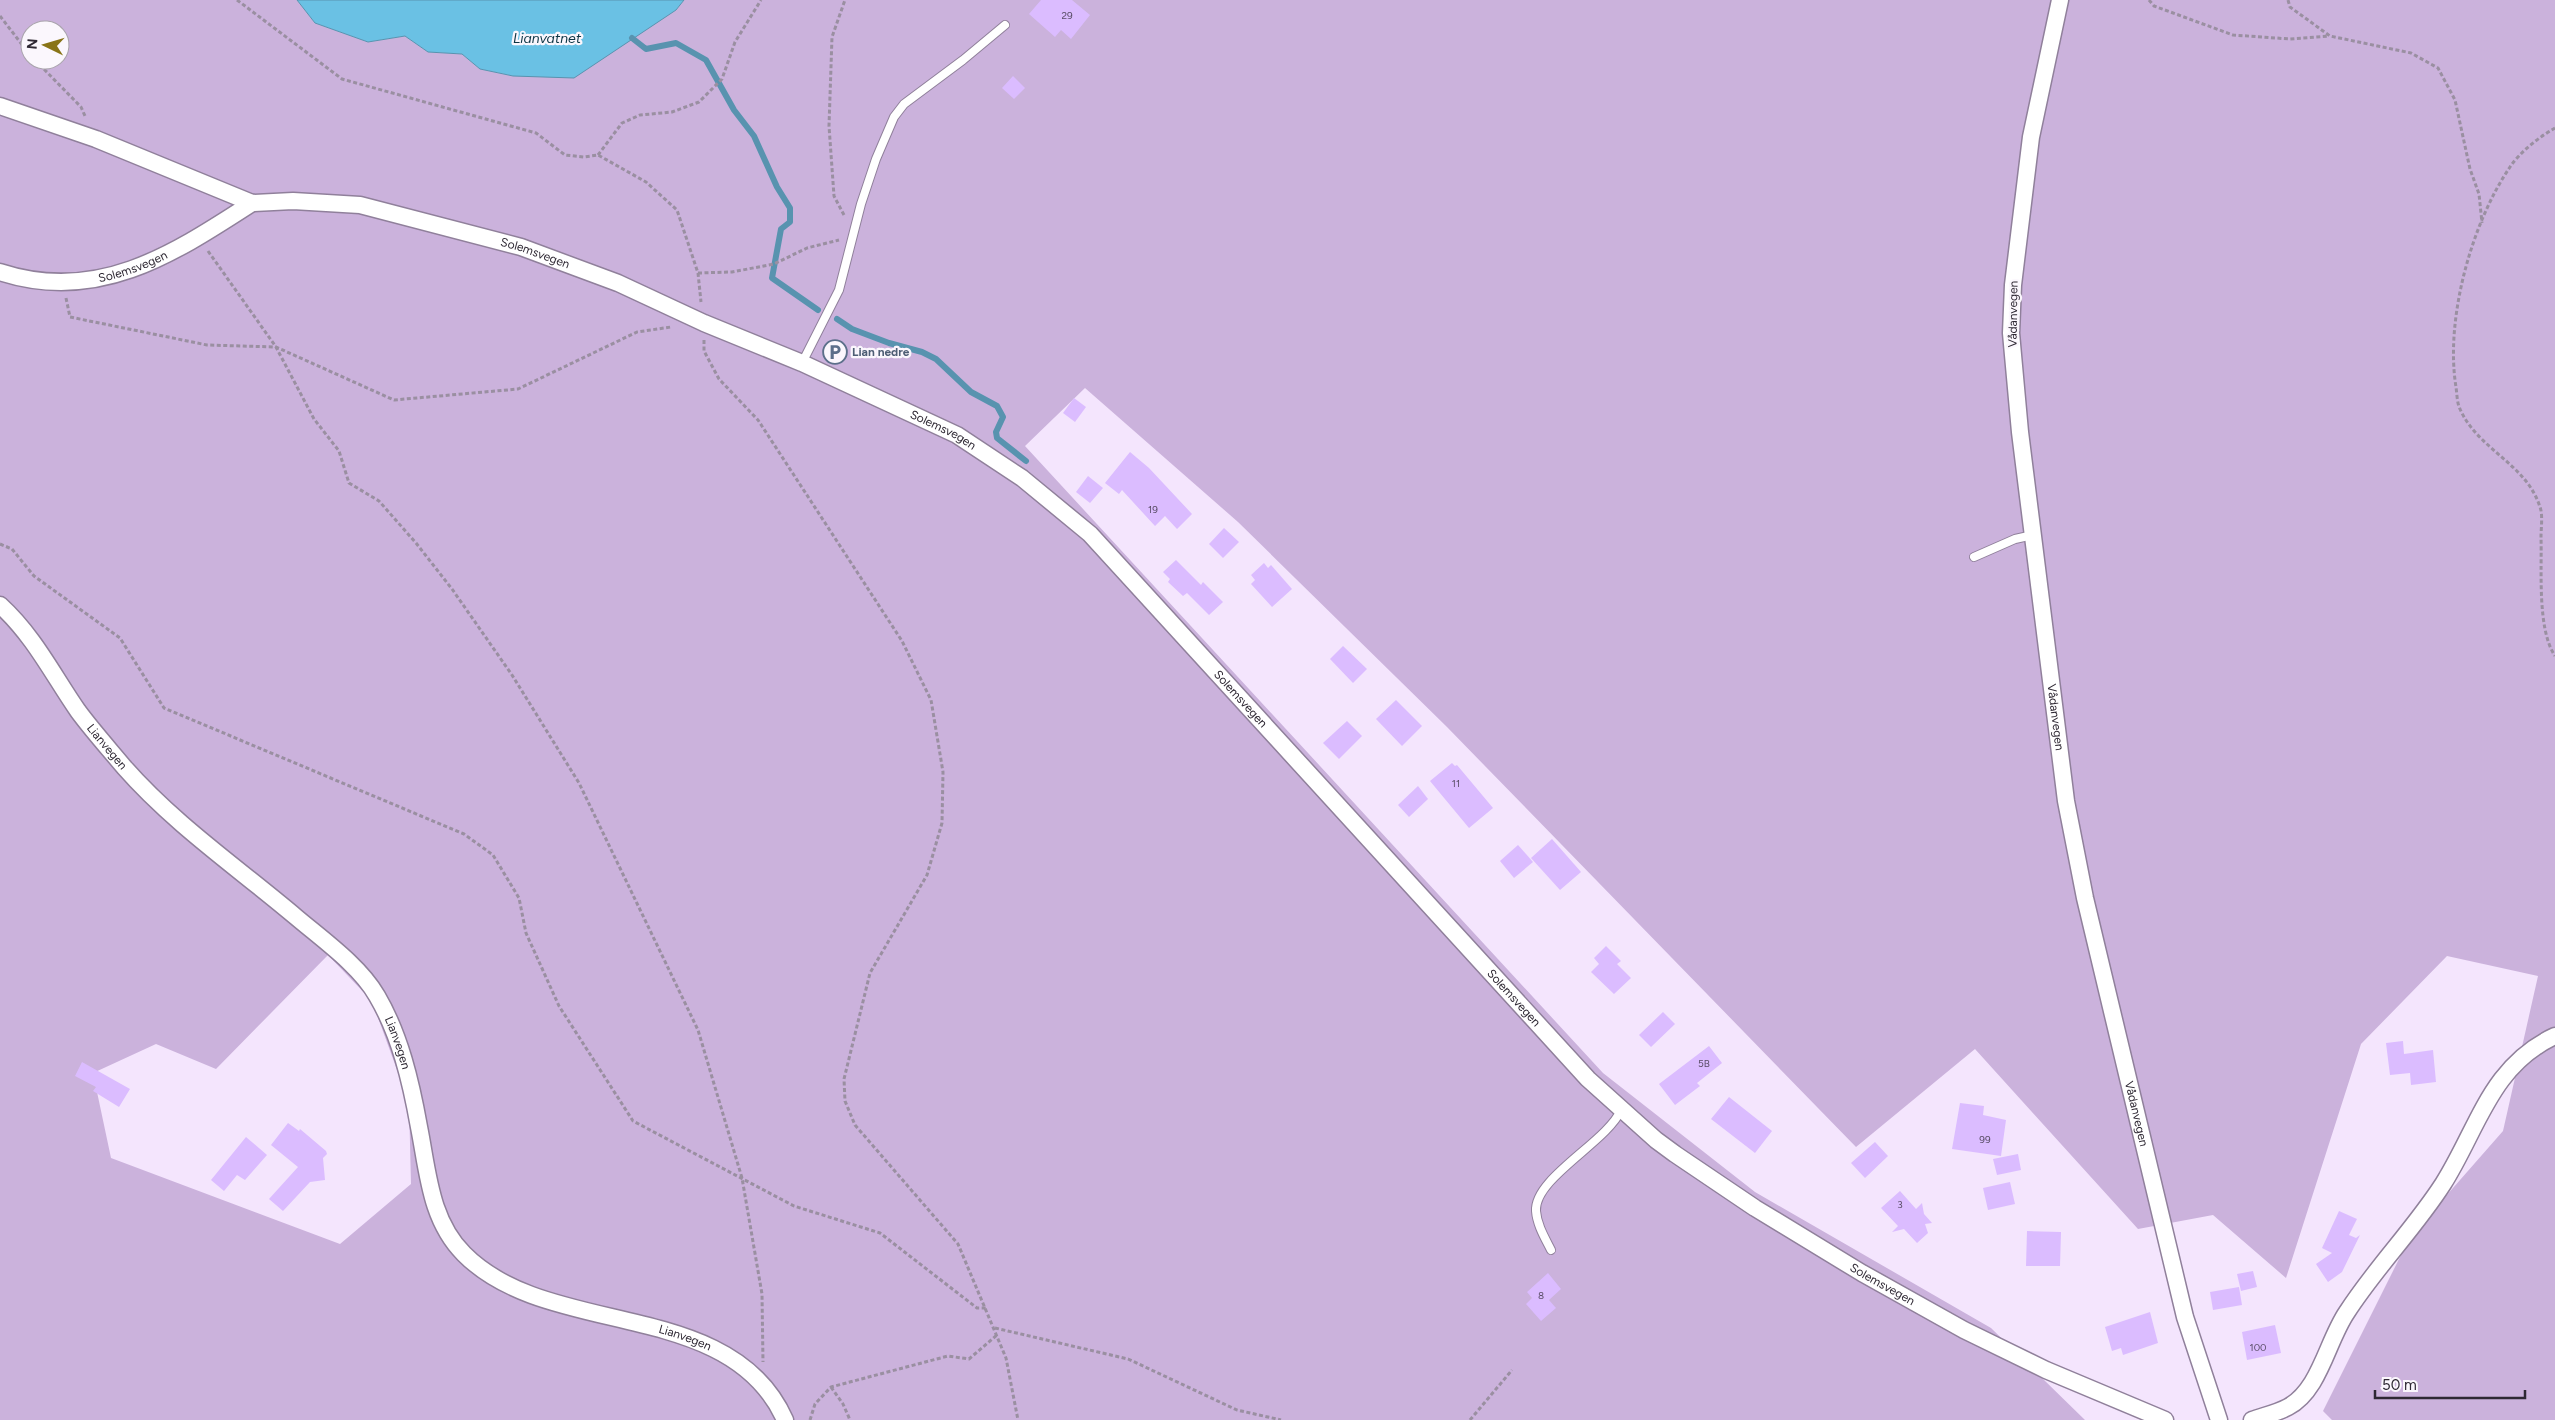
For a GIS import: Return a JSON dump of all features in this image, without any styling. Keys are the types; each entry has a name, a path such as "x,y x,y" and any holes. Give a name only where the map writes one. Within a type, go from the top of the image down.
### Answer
{"street":[{"name":"Vådanvegen","path":"2060,0 2031,137 2013,285 2011,333 2033,536 2066,801 2085,898 2185,1317 2219,1420"},
{"name":"Solemsvegen","path":"0,106 96,139 252,203 293,201 360,205 521,247 618,283 704,323 802,363 957,435 1022,478 1090,534 1588,1079 1656,1140 1707,1176 1862,1273 1964,1330 2030,1362 2165,1420"},
{"name":"Solemsvegen","path":"0,272 64,282 97,280 119,275 198,237 252,203"},
{"name":"Lianvegen","path":"0,605 34,642 79,712 139,783 198,837 326,942 372,988 391,1023 410,1079 427,1177 436,1210 450,1237 463,1253 483,1271 504,1285 534,1297 633,1321 710,1348 752,1375 764,1388 785,1420"},
{"path":"2252,1420 2288,1407 2305,1394 2346,1313 2443,1184 2496,1085 2508,1069 2555,1036"}],"lane":[{"path":"802,363 836,297 854,236 861,204 894,116 904,104 963,60 1005,25"},
{"path":"1974,557 2015,539 2033,536"},
{"path":"1551,1250 1538,1223 1536,1210 1538,1197 1559,1173 1608,1130 1622,1110"}],"path":[{"path":"237,0 342,79 536,133 565,155 584,157 598,155 646,182 677,210 698,273 704,323 704,351 719,379 758,420 833,538 902,641 931,700 943,772 942,823 927,875 870,973 844,1079 845,1101 855,1125 958,1244 995,1328 1006,1358 1018,1420"},
{"path":"598,155 622,123 640,115 672,112 699,102 722,80 735,42 761,0"},
{"path":"698,273 732,272 774,264 807,248 854,236 834,196 828,126 832,37 845,0"},
{"path":"2148,0 2154,6 2234,35 2290,39 2330,36 2411,53 2438,68 2455,100 2470,169 2479,194 2482,224"},
{"path":"2288,0 2290,7 2330,36"},
{"path":"0,16 20,42"},
{"path":"45,70 81,107 96,139"},
{"path":"2555,128 2541,136 2510,166 2482,224 2459,289 2452,363 2459,407 2472,431 2523,475 2541,508 2543,617 2555,656"},
{"path":"198,237 276,347 314,419 339,451 349,483 379,501 452,588 512,675 579,783 698,1030 742,1178 762,1294 764,1388"},
{"path":"64,282 70,317 207,346 276,347 394,400 518,389 637,332 675,327"},
{"path":"0,544 12,549 34,576 120,638 164,708 464,834 493,855 519,898 526,932 559,1006 633,1121 794,1206 880,1233 977,1308 986,1308"},
{"path":"995,1328 1128,1359 1237,1410 1281,1420"},
{"path":"810,1420 815,1404 831,1387 948,1356 969,1359 997,1335"},
{"path":"1470,1420 1512,1370"},
{"path":"831,1387 843,1404 850,1420"}],"shaded area":[{"path":"0,0 297,0 315,23 368,42 405,36 428,52 462,54 480,69 513,76 632,38 676,10 684,0 2555,0 2555,1420 2332,1420 2323,1411 2410,1237 2503,1131 2538,976 2447,956 2361,1044 2286,1278 2213,1215 2138,1229 1975,1049 1856,1147 1447,727 1238,522 1085,388 1025,446 1603,1073 1755,1192 1991,1328 2085,1420 0,1420","holes":["328,955 372,1001 409,1103 411,1184 340,1244 111,1158 93,1073 156,1044 216,1069"]}],"water":[{"name":"Lianvatnet","path":"297,0 684,0 676,10 574,78 513,76 480,69 462,54 428,52 405,36 368,42 315,23"}],"building":[{"path":"1041,0 1072,0 1090,15 1071,39 1061,30 1055,37 1029,14"},
{"path":"1013,76 1025,88 1014,99 1002,88"},
{"path":"1074,398 1086,407 1075,422 1063,413"},
{"path":"1130,452 1149,468 1192,514 1177,529 1165,516 1155,526 1122,490 1119,494 1105,483"},
{"path":"1088,476 1103,488 1090,503 1076,492"},
{"path":"1224,528 1239,542 1223,558 1209,544"},
{"path":"1176,560 1201,585 1203,582 1223,602 1209,615 1187,593 1183,596 1168,582 1170,579 1163,572"},
{"path":"1264,563 1268,568 1271,565 1292,589 1272,607 1251,584 1255,580 1251,575"},
{"path":"1343,646 1367,669 1353,683 1330,659"},
{"path":"1396,700 1422,726 1402,746 1376,719"},
{"path":"1347,721 1362,736 1339,759 1323,743"},
{"path":"1452,763 1455,766 1457,765 1493,808 1469,828 1430,781"},
{"path":"1418,786 1428,799 1409,817 1398,805"},
{"path":"1552,839 1581,872 1560,890 1531,858"},
{"path":"1518,845 1533,862 1514,878 1500,861"},
{"path":"1606,946 1621,961 1617,964 1631,978 1614,994 1591,972 1599,964 1594,958"},
{"path":"1663,1012 1675,1024 1651,1047 1639,1035"},
{"path":"2403,1041 2404,1054 2433,1050 2436,1082 2411,1085 2410,1073 2390,1075 2386,1043"},
{"path":"1709,1046 1722,1063 1697,1083 1700,1086 1675,1105 1659,1084"},
{"path":"82,1062 130,1089 119,1107 93,1091 96,1087 75,1076"},
{"path":"1729,1097 1772,1131 1755,1153 1711,1119"},
{"path":"1960,1103 1984,1106 1983,1115 2006,1120 2001,1156 1952,1149"},
{"path":"288,1123 299,1131 300,1129 326,1151 327,1154 323,1158 325,1180 310,1182 283,1211 269,1199 298,1167 271,1145"},
{"path":"246,1137 267,1155 245,1180 237,1175 224,1191 211,1180"},
{"path":"1875,1142 1888,1156 1865,1178 1851,1163"},
{"path":"2018,1154 2021,1170 1997,1175 1993,1159"},
{"path":"2010,1182 2015,1204 1988,1210 1983,1188"},
{"path":"1900,1191 1916,1209 1922,1203 1924,1214 1932,1223 1925,1224 1928,1233 1917,1243 1904,1229 1892,1232 1898,1226 1881,1208"},
{"path":"2339,1211 2357,1219 2349,1235 2356,1238 2360,1235 2342,1272 2328,1282 2316,1264 2332,1253 2322,1248"},
{"path":"2027,1231 2061,1232 2060,1266 2026,1266"},
{"path":"2253,1271 2257,1287 2241,1291 2237,1274"},
{"path":"1548,1273 1561,1289 1549,1300 1556,1308 1541,1321 1526,1304 1532,1298 1527,1292"},
{"path":"2239,1287 2242,1305 2213,1310 2210,1292"},
{"path":"2150,1312 2158,1343 2123,1355 2121,1348 2112,1351 2105,1327"},
{"path":"2275,1325 2281,1353 2247,1360 2242,1332"}],"waterway":[{"path":"632,38 646,49 676,43 706,60 734,110 754,136 777,187 790,208 790,222 781,229 772,278 818,310"},
{"path":"837,319 852,329 889,343 922,352 936,359 971,392 997,406 1003,417 996,432 997,438 1026,461"}],"place":[{"name":"Lian nedre","path":"835,352"}]}
